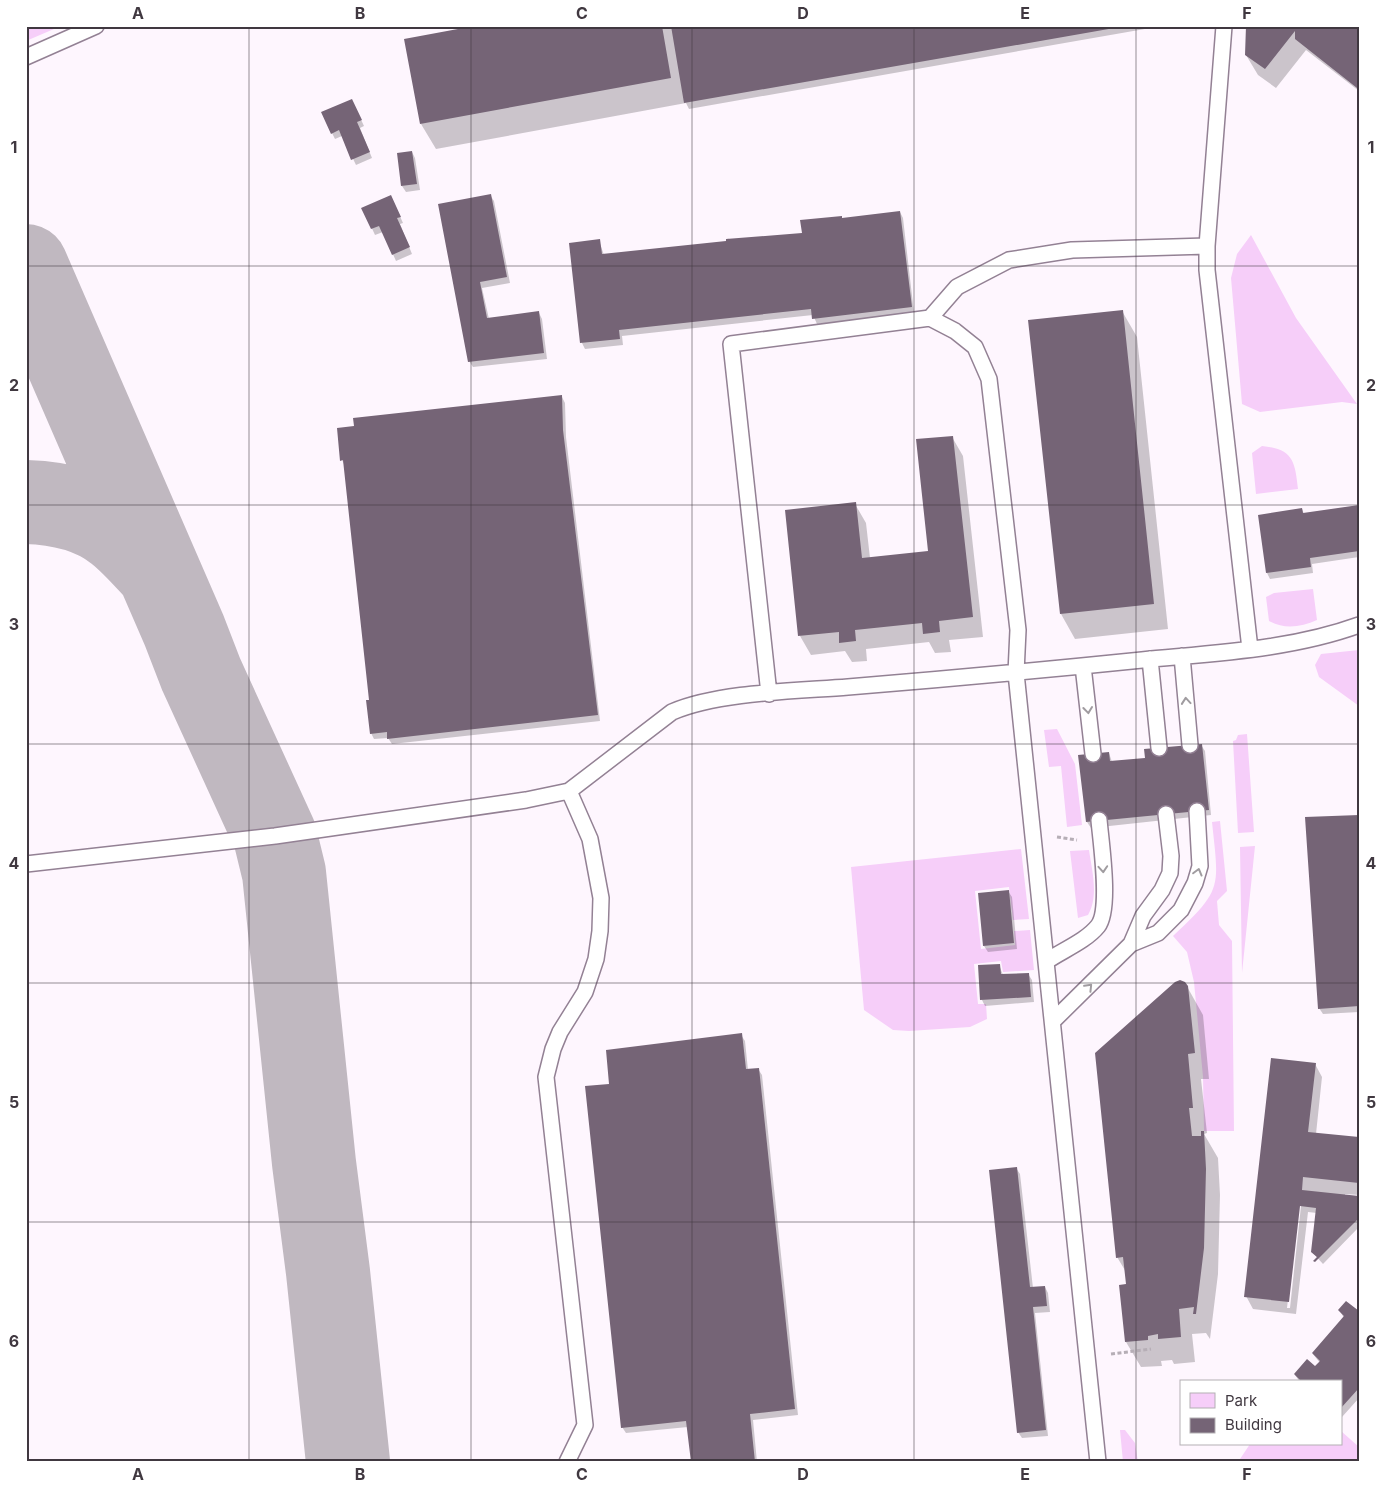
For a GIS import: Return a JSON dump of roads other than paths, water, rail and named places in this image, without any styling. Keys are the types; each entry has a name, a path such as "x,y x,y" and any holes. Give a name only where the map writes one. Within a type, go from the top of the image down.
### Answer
{"lane":[{"path":"26,57 96,26"},
{"path":"1224,26 1207,246 1208,280 1250,649"},
{"path":"930,318 957,287 1009,260 1072,250 1207,246"},
{"path":"769,694 731,344 930,318 955,331 975,347 989,378 1018,630 1016,673 1054,1020 1098,1462"},
{"path":"26,864 275,836 526,800 569,791 672,712 691,704 769,694 1016,673 1250,649 1332,635 1359,625"},
{"path":"1182,656 1190,745"},
{"path":"1150,659 1159,748"},
{"path":"1083,666 1093,754"},
{"path":"567,1462 585,1425 546,1077 553,1048 560,1032 585,992 596,959 600,931 601,898 590,839 569,791"},
{"path":"1054,1020 1131,944 1158,932 1181,910 1195,883 1200,866 1197,811"},
{"path":"1131,944 1143,916 1162,890 1170,873 1171,856 1166,814"},
{"path":"1047,961 1092,932 1099,924 1105,895 1099,820"}]}
